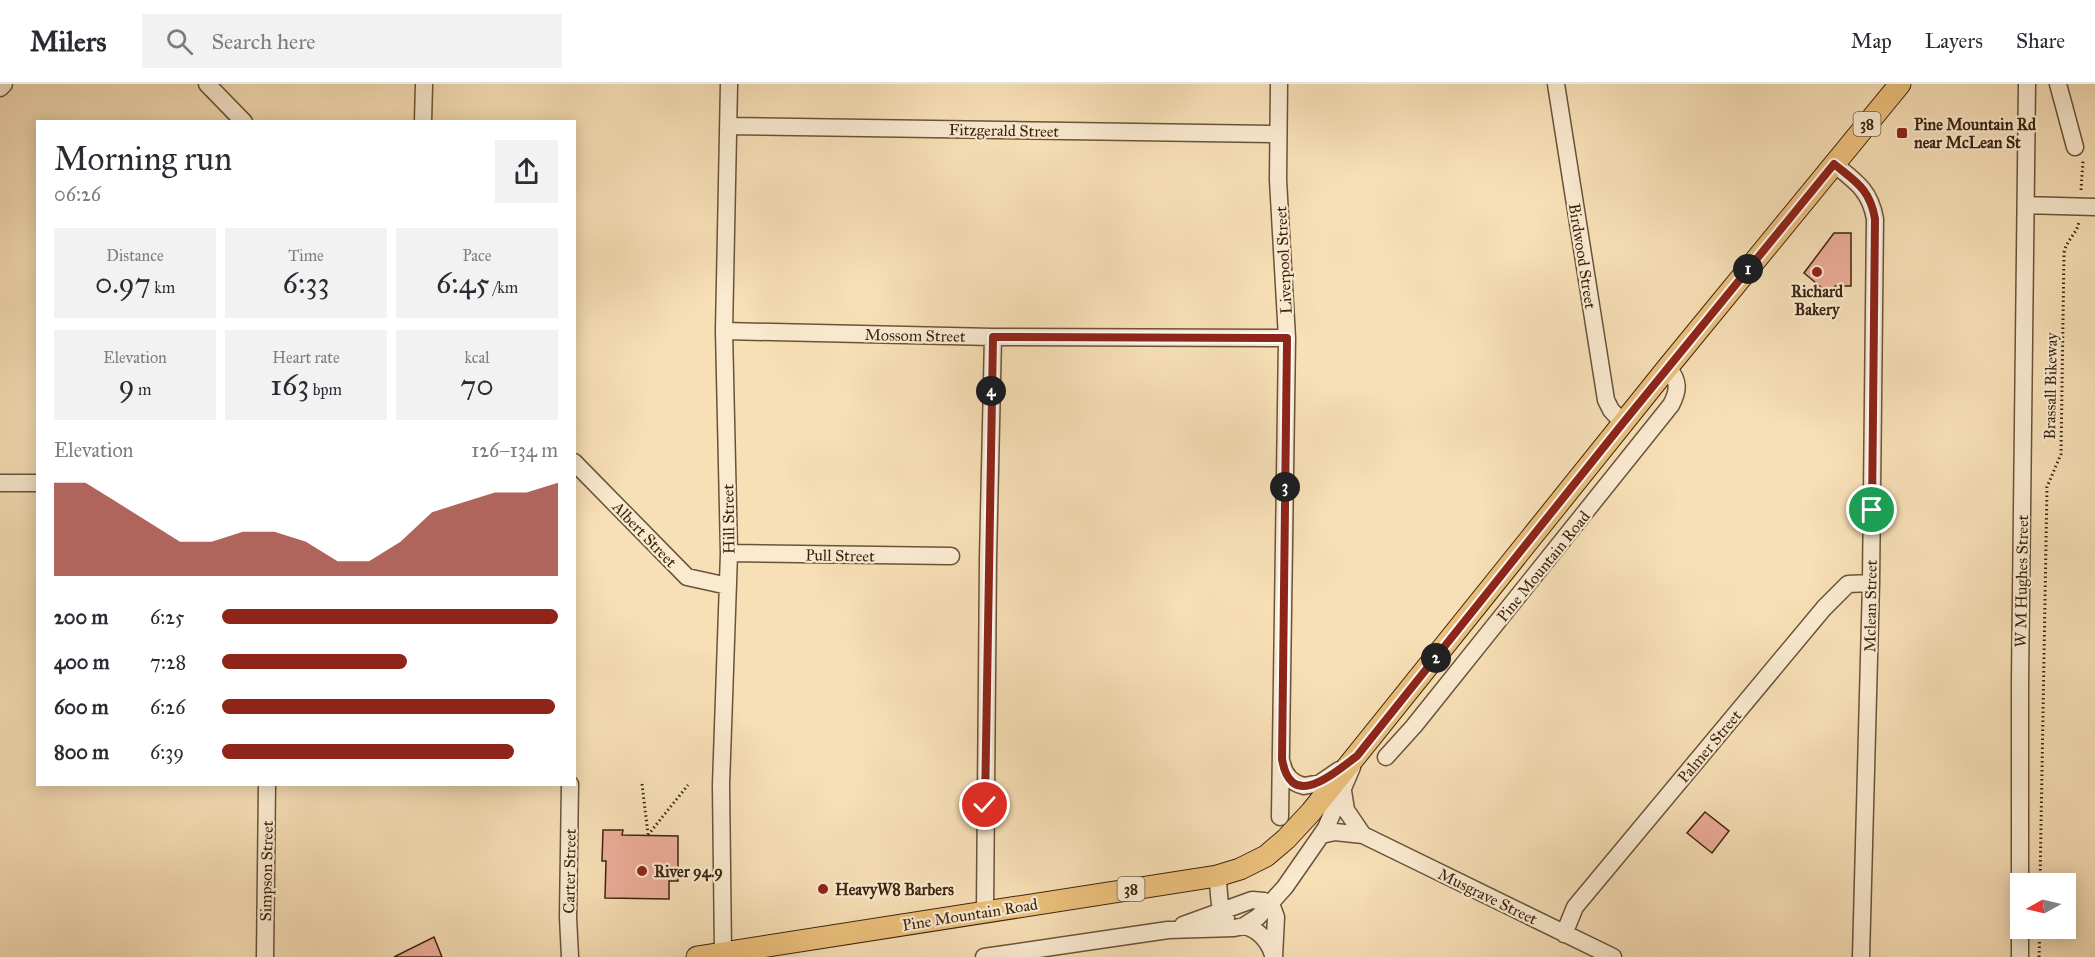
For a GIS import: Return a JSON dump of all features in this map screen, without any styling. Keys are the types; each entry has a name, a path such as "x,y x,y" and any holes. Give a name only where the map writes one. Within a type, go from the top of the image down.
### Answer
{"main road":[{"name":"Pine Mountain Road","path":"697,957 723,956 985,911 1217,876 1255,863 1272,851 1305,818 1357,756 1623,423 1900,84"}],"street":[{"path":"0,88 4,84"},
{"path":"207,84 242,120"},
{"path":"423,120 424,84"},
{"name":"Hill Street","path":"723,956 721,785 729,553 723,331 729,84"},
{"name":"Liverpool Street","path":"1279,84 1278,180 1287,338 1280,817"},
{"name":"Birdwood Street","path":"1556,84 1606,400 1611,410 1623,423"},
{"name":"W M Hughes Street","path":"2020,957 2020,681 2027,84"},
{"path":"2058,84 2075,147"},
{"name":"Fitzgerald Street","path":"729,126 1278,134"},
{"name":"Mclean Street","path":"1834,164 1865,190 1873,205 1875,219 1871,583 1861,957"},
{"path":"2026,205 2090,208"},
{"name":"Mossom Street","path":"723,331 993,337 1287,338"},
{"path":"985,911 988,559 993,337"},
{"name":"Pine Mountain Road","path":"1386,758 1671,405 1678,386 1674,375 1668,368"},
{"name":"Albert Street","path":"576,464 687,577 728,586"},
{"path":"0,483 36,483"},
{"name":"Pull Street","path":"729,553 951,556"},
{"name":"Palmer Street","path":"1564,934 1575,907 1824,608 1848,584 1871,583"},
{"path":"1282,759 1289,778 1299,785 1310,786 1323,781 1357,756"},
{"name":"Pine Mountain Road","path":"1239,927 1258,917 1270,906 1321,835 1357,756"},
{"name":"Simpson Street","path":"265,957 267,786"},
{"name":"Carter Street","path":"570,786 568,917 570,957"},
{"name":"Musgrave Street","path":"1343,790 1346,810 1363,835"},
{"name":"Musgrave Street","path":"1321,835 1335,831 1363,835 1613,957"},
{"path":"1217,876 1221,911 1239,927"},
{"path":"1168,930 1252,900 1264,901 1276,917 1274,957"},
{"path":"984,957 1168,930 1239,927 1259,933 1269,944 1274,957"}],"path":[{"name":"Brassall Bikeway","path":"2040,873 2047,487 2061,454 2064,253 2068,241 2090,208"},
{"path":"642,784 648,835 688,785"},
{"path":"2039,957 2040,939"}],"building":[{"path":"1834,233 1851,233 1851,286 1835,286 1829,294 1804,273"},
{"path":"1705,812 1729,831 1712,853 1687,833"},
{"name":"River 94.9","path":"603,830 623,830 622,835 678,836 678,881 669,881 669,899 605,898 606,861 602,861"},
{"path":"434,937 442,957 394,957"}],"place":[{"name":"Pine Mountain Rd near McLean St","path":"1902,133"},
{"name":"Richard Bakery","path":"1817,272"},
{"name":"River 94.9","path":"642,871"},
{"name":"HeavyW8 Barbers","path":"823,889"}],"route":[{"path":"985,805 993,337 1287,338 1282,759 1287,776 1304,786 1323,781 1357,756 1623,423 1834,164 1869,195 1875,219 1872,510"}]}
